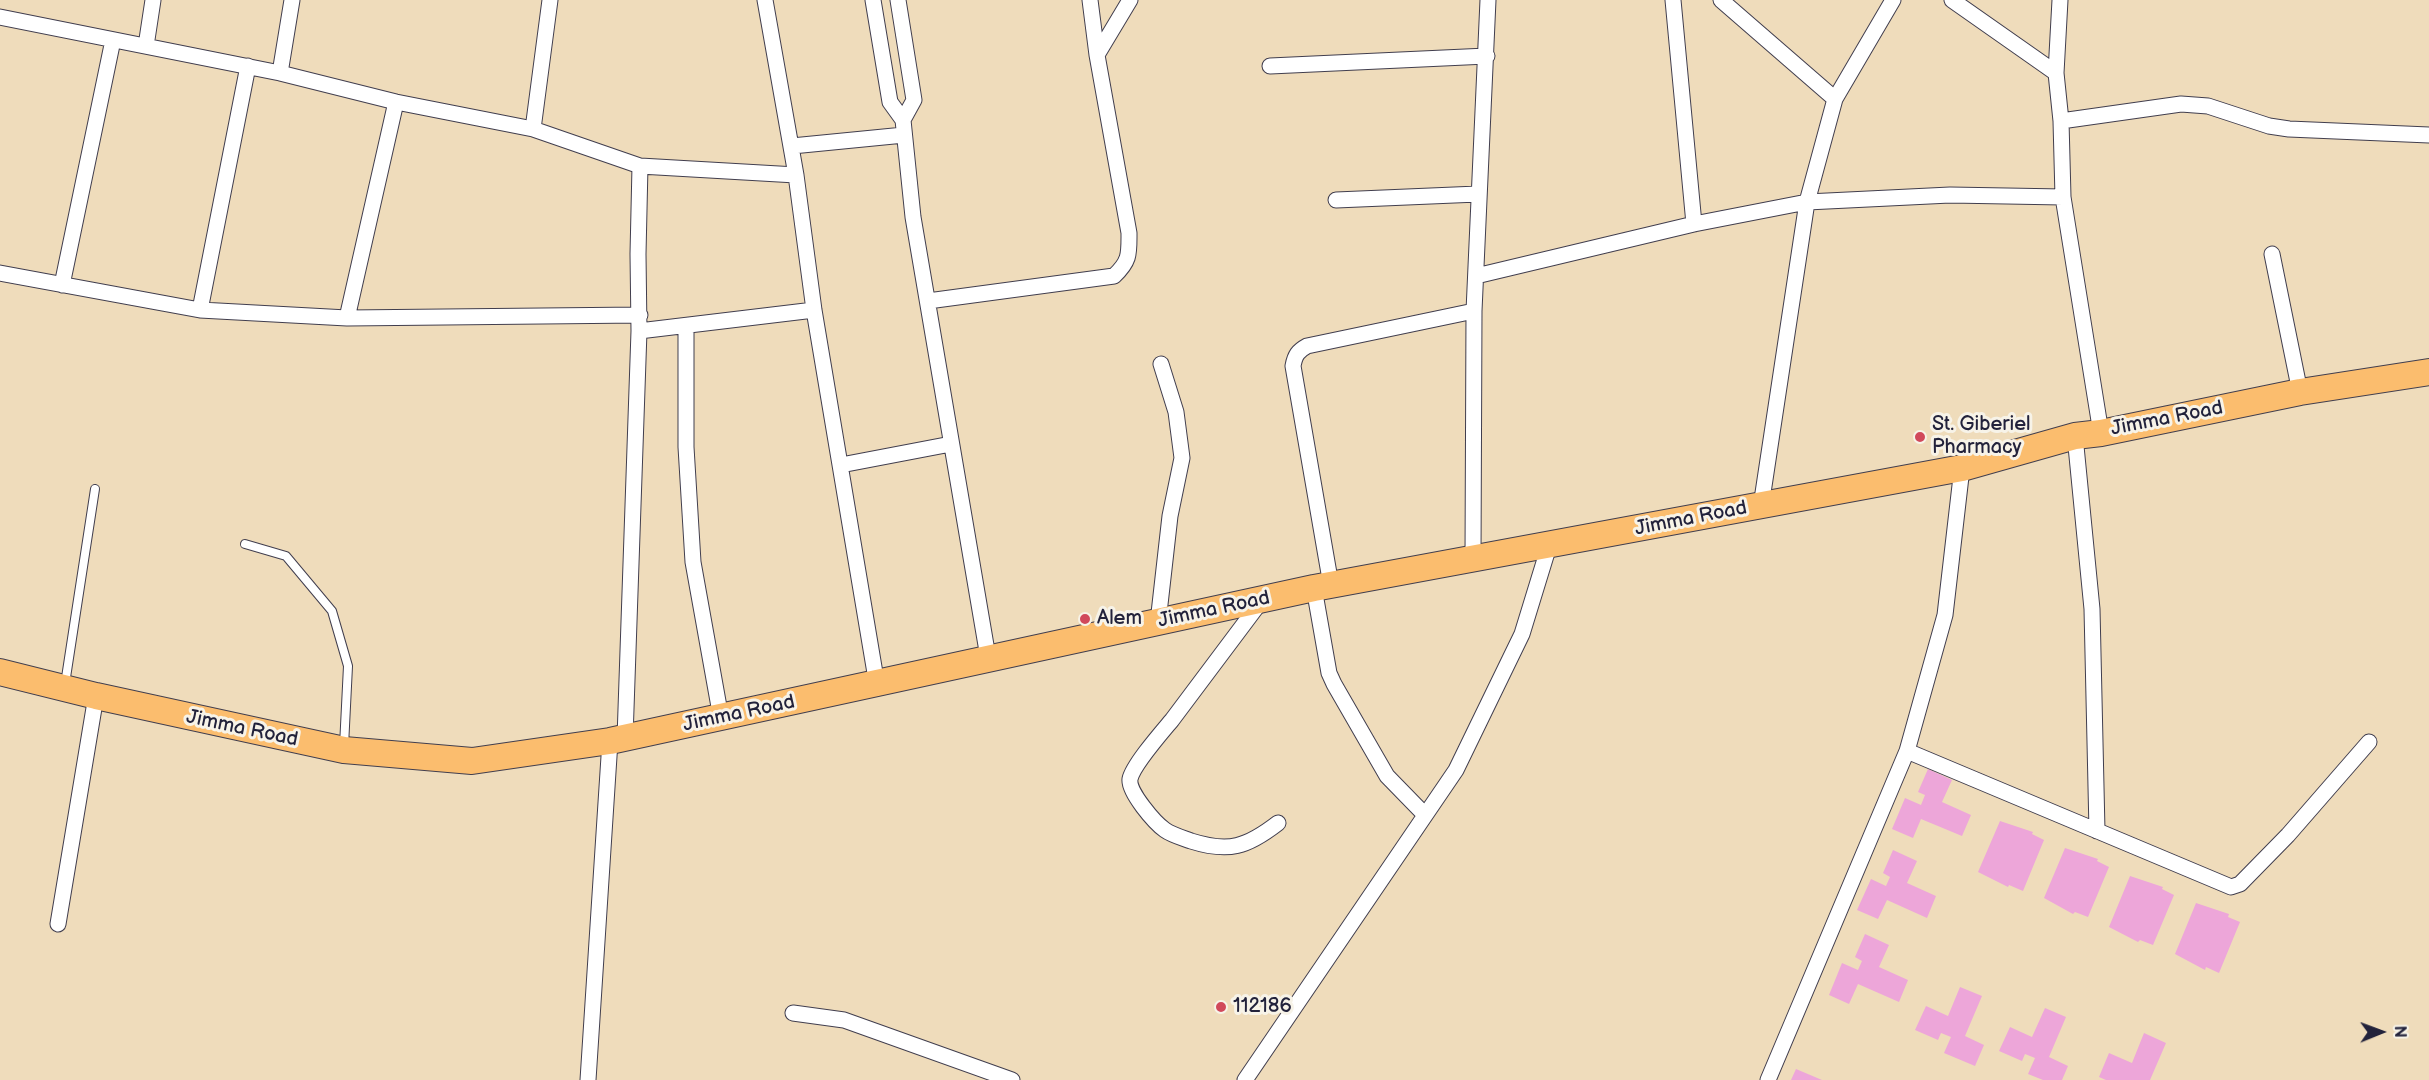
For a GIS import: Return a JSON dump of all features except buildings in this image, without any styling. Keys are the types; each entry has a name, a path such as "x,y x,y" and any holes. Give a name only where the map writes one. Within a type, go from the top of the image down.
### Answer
{"highway":[{"name":"Jimma Road","path":"0,672 96,696 344,750 472,761 617,740 877,685 988,657 1322,587 1962,468 2075,436 2102,433 2300,392 2429,372"}],"street":[{"path":"146,46 153,0"},
{"path":"280,73 292,0"},
{"path":"533,129 550,0"},
{"path":"765,0 792,146 814,310 877,685"},
{"path":"873,0 890,102 903,127 913,216 988,657"},
{"path":"898,0 914,100 903,127"},
{"path":"928,301 1114,276 1125,266 1129,256 1129,233 1097,55 1090,0"},
{"path":"1097,55 1130,0"},
{"path":"1473,558 1474,311 1488,0"},
{"path":"1673,0 1694,224"},
{"path":"1721,0 1835,99"},
{"path":"1761,506 1807,202 1835,99 1893,0"},
{"path":"1952,0 2056,73"},
{"path":"2060,0 2056,73 2061,121 2063,197 2102,433"},
{"path":"0,17 248,66 396,102 533,129 640,166 796,175"},
{"path":"62,285 113,40"},
{"path":"1270,66 1487,56"},
{"path":"200,310 248,66"},
{"path":"347,318 396,102"},
{"path":"2061,121 2181,104 2208,106 2269,126 2289,129 2429,135"},
{"path":"792,146 903,127"},
{"path":"588,1080 617,740 640,315 638,254 640,166"},
{"path":"1336,200 1478,194"},
{"path":"1476,276 1694,224 1807,202 1950,195 2063,197"},
{"path":"2272,254 2300,392"},
{"path":"0,273 200,310 347,318 640,315"},
{"path":"639,331 814,310"},
{"path":"1425,815 1387,776 1329,673 1322,587 1293,366 1294,357 1299,350 1307,346 1474,311"},
{"path":"686,326 686,447 693,562 721,718"},
{"path":"1158,622 1170,516 1182,458 1176,412 1161,364"},
{"path":"2075,436 2092,609 2097,831"},
{"path":"841,465 951,444"},
{"path":"1768,1080 1907,751 1945,615 1962,468"},
{"path":"1245,1080 1456,770 1522,634 1549,546"},
{"path":"1262,600 1154,743 1130,778 1130,785 1152,818 1166,831 1210,847 1241,846 1257,840 1278,823"},
{"path":"58,924 96,696"},
{"path":"1907,751 2231,887 2240,884 2288,835 2369,742"},
{"path":"793,1013 855,1024 1012,1080"}],"lane":[{"path":"64,688 94,489"},
{"path":"245,544 286,556 332,612 348,666 344,750"}],"place":[{"name":"St. Giberiel Pharmacy","path":"1920,437"},
{"name":"Alem","path":"1085,619"},
{"name":"112186","path":"1221,1007"}]}
